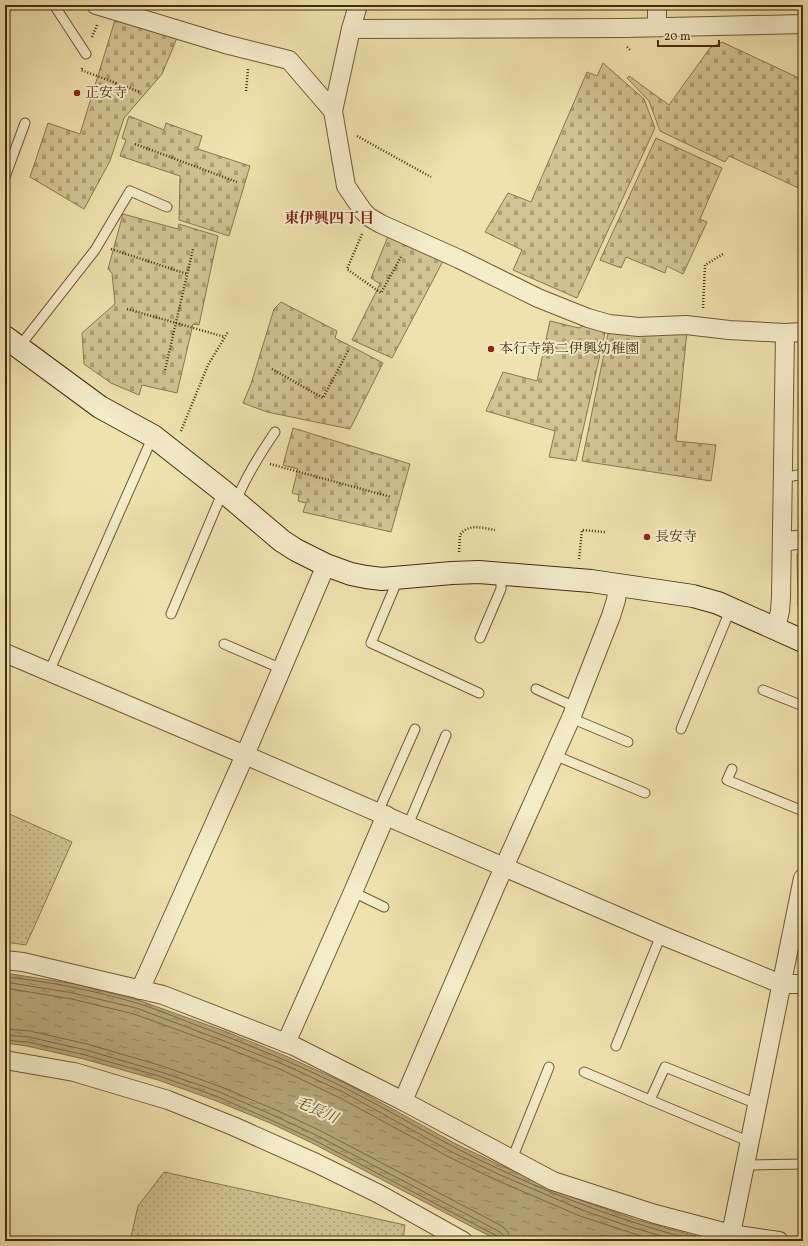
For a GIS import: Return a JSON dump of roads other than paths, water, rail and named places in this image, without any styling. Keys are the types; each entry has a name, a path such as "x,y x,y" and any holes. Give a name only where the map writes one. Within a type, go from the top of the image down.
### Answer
{"street":[{"path":"358,5 351,29 334,117 346,186 363,212 369,217 538,298 588,318 609,324 639,328 686,325 729,330 785,333 803,332"},
{"path":"657,5 657,27"},
{"path":"99,6 225,44 289,60 334,117"},
{"path":"351,29 657,27 803,24"},
{"path":"776,628 780,611 785,333"},
{"path":"9,342 100,407 153,436 229,496 282,541 326,565 351,574 382,579 479,572 591,581 693,596 731,608 803,641"},
{"path":"782,542 803,539"},
{"path":"140,990 246,755 326,565"},
{"path":"403,1101 503,867 573,712 611,616 616,600 618,585"},
{"path":"5,653 246,755 661,935 781,984 803,984"},
{"path":"286,1042 353,892 382,814"},
{"path":"731,1234 803,878"},
{"path":"5,960 23,962 163,995 286,1042 403,1101 553,1181 655,1214 731,1234 779,1241"},
{"path":"5,1060 74,1072 168,1100 316,1162 379,1194 463,1241"}],"lane":[{"path":"54,5 86,54"},
{"path":"5,177 25,123"},
{"path":"9,342 95,250 130,191 167,207"},
{"path":"171,614 229,496 242,486 275,432"},
{"path":"49,672 153,436"},
{"path":"782,478 803,474"},
{"path":"480,638 501,589 501,574"},
{"path":"399,577 371,643 479,693"},
{"path":"681,729 731,608"},
{"path":"224,644 282,669"},
{"path":"536,689 573,712 628,742"},
{"path":"763,690 803,706"},
{"path":"382,814 415,729"},
{"path":"408,825 446,735"},
{"path":"554,755 645,793"},
{"path":"732,768 727,780 803,811"},
{"path":"353,892 384,907"},
{"path":"616,1046 661,935"},
{"path":"650,1100 664,1067 757,1104"},
{"path":"512,1159 549,1068"},
{"path":"584,1072 750,1142"},
{"path":"746,1165 803,1164"}],"water":[{"name":"毛長川","path":"5,973 75,984 138,1000 227,1032 288,1057 347,1084 456,1144 544,1185 634,1219 713,1241 499,1241 312,1143 270,1123 214,1100 158,1080 84,1059 27,1046 5,1043"}],"place":[{"name":"正安寺","path":"77,93"},
{"name":"本行寺第二伊興幼稚園","path":"491,349"},
{"name":"長安寺","path":"647,537"}],"district":[{"name":"東伊興四丁目","path":"329,219"}]}
